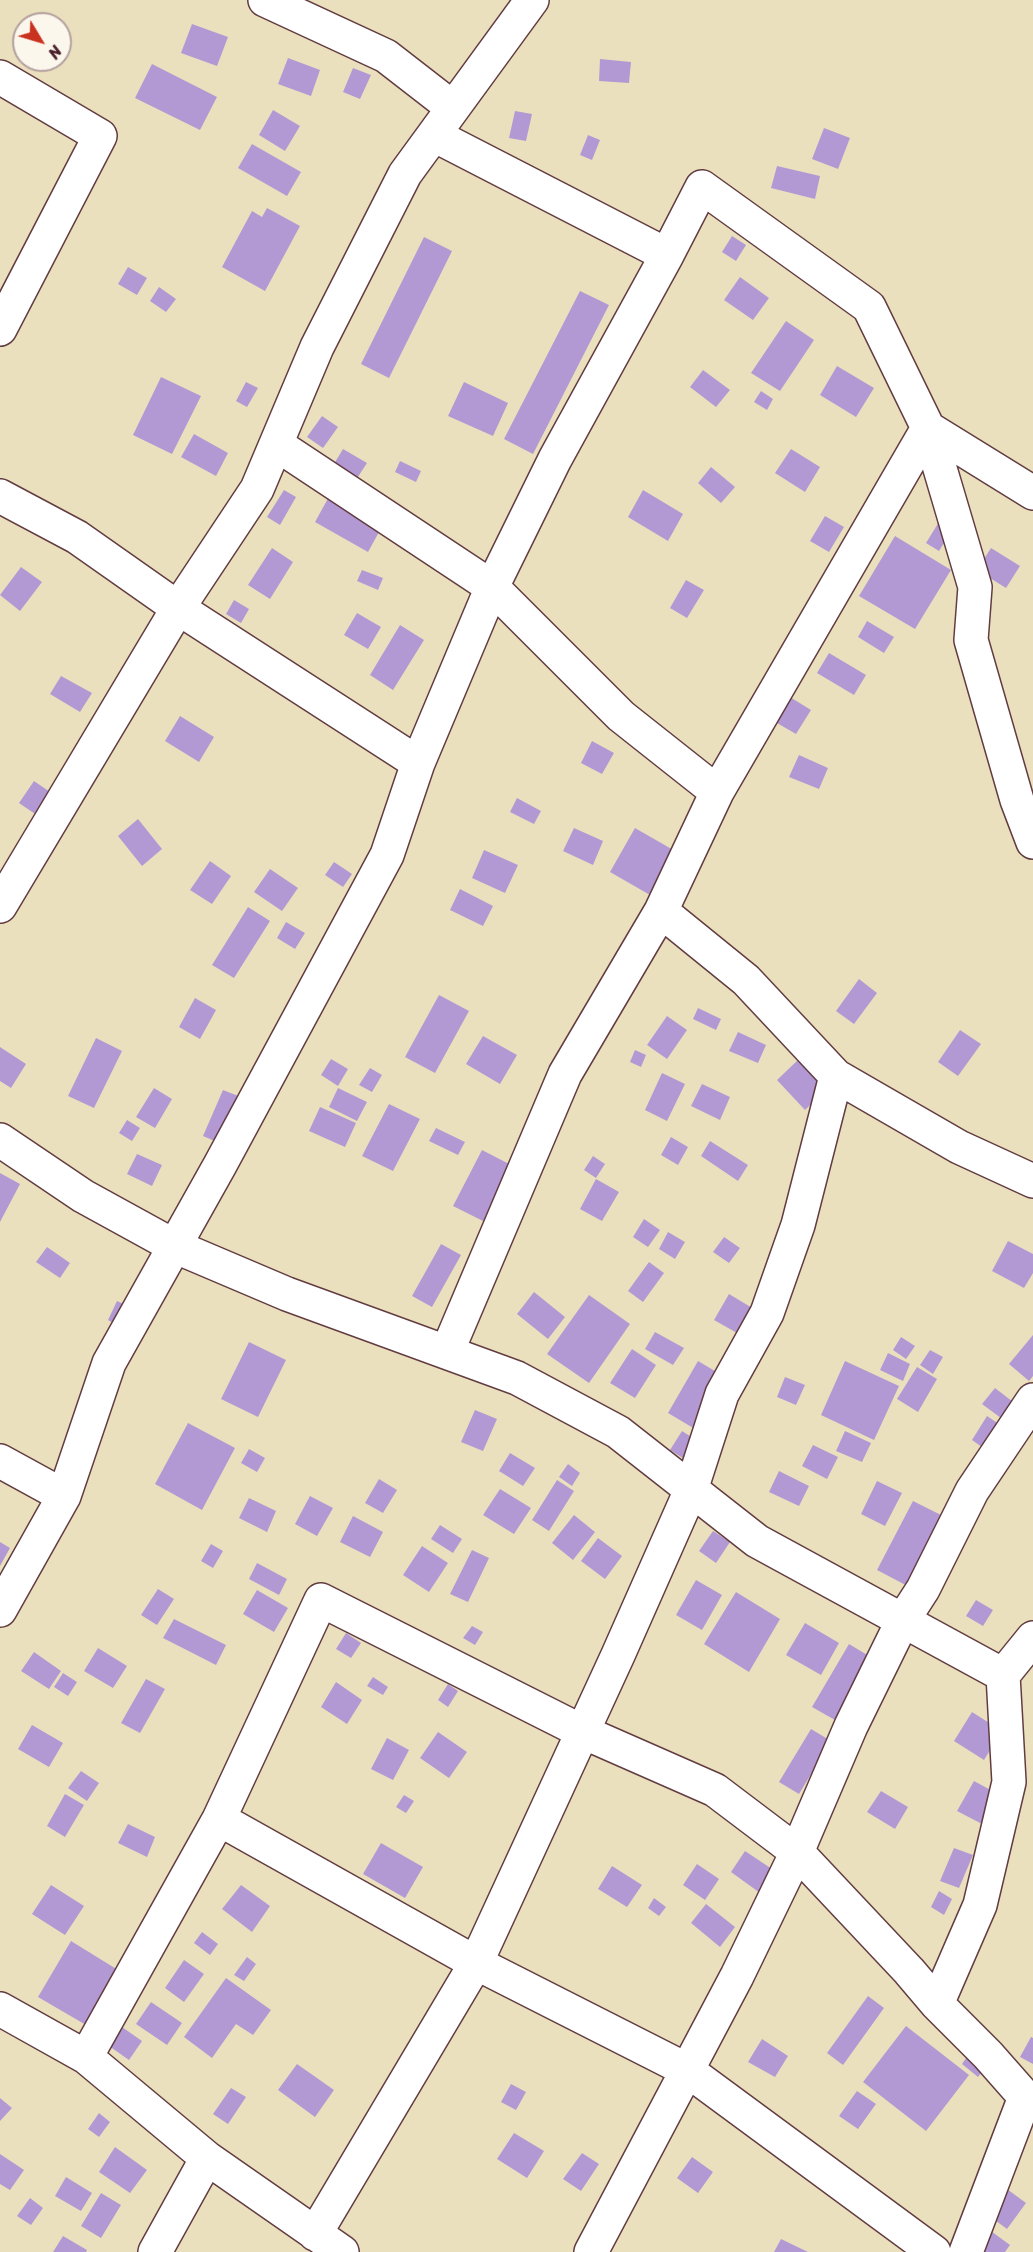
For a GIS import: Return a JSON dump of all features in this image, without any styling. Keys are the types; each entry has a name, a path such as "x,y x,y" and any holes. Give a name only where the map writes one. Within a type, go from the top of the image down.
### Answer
{"street":[{"path":"265,0 386,56 453,108"},
{"path":"0,906 178,608 257,489 317,347 405,174 532,0"},
{"path":"0,77 100,136 0,329"},
{"path":"434,135 667,255"},
{"path":"0,1610 64,1496 109,1363 387,855 418,763 492,587 555,459 702,187 869,307 928,428 975,587 971,640 1017,800 1033,842"},
{"path":"928,428 1033,493"},
{"path":"447,1352 565,1074 661,911 717,792 928,428"},
{"path":"276,444 492,587 621,716 717,792"},
{"path":"0,496 77,537 178,608 418,763"},
{"path":"661,911 746,980 836,1076 959,1147 1033,1181"},
{"path":"315,2234 476,1963 583,1732 691,1490 722,1394 767,1313 798,1225 836,1076"},
{"path":"0,1140 83,1196 174,1246 286,1294 517,1378 618,1432 757,1541 1004,1675"},
{"path":"591,2252 737,1976 797,1852 851,1726 903,1620 923,1589 972,1491 1033,1400"},
{"path":"0,1461 64,1496"},
{"path":"86,2057 219,1819 321,1600 583,1732 715,1790 797,1852 937,2004 1029,2099 966,2252"},
{"path":"937,2004 980,1905 1009,1782 1004,1675 1033,1638"},
{"path":"219,1819 476,1963 687,2070 934,2252"},
{"path":"0,2009 86,2057 207,2158 342,2252"},
{"path":"155,2252 207,2158"}],"building":[{"path":"192,24 228,37 217,66 181,53"},
{"path":"288,58 320,70 311,96 278,84"},
{"path":"600,59 631,62 629,83 599,81"},
{"path":"152,64 217,97 200,130 135,98"},
{"path":"353,68 371,75 360,99 343,92"},
{"path":"273,110 300,126 285,151 259,135"},
{"path":"515,111 532,114 526,141 509,138"},
{"path":"824,128 850,138 838,169 812,159"},
{"path":"588,135 600,140 592,160 580,155"},
{"path":"252,144 301,172 287,196 238,168"},
{"path":"777,166 820,176 815,199 771,188"},
{"path":"267,208 300,226 265,291 222,267 252,211 262,217"},
{"path":"732,236 746,245 736,261 722,252"},
{"path":"424,237 452,251 389,378 361,364"},
{"path":"128,267 147,278 137,295 118,284"},
{"path":"740,277 769,298 753,320 724,300"},
{"path":"159,287 176,299 166,312 150,301"},
{"path":"580,291 609,305 533,454 504,439"},
{"path":"786,321 814,340 780,391 751,373"},
{"path":"837,366 874,388 856,417 820,395"},
{"path":"703,370 730,390 716,407 690,387"},
{"path":"161,377 201,396 172,454 133,435"},
{"path":"246,382 258,388 247,407 236,401"},
{"path":"464,382 508,403 493,436 448,416"},
{"path":"761,391 773,399 767,410 754,402"},
{"path":"322,416 338,427 323,448 307,437"},
{"path":"194,434 228,453 216,476 181,457"},
{"path":"343,449 367,463 354,483 331,469"},
{"path":"791,449 820,467 805,492 775,473"},
{"path":"400,461 421,471 416,482 395,472"},
{"path":"711,467 735,487 721,503 698,483"},
{"path":"284,490 296,497 280,525 267,517"},
{"path":"643,490 683,514 668,541 628,517"},
{"path":"331,493 384,523 368,552 315,522"},
{"path":"825,516 844,527 829,552 810,541"},
{"path":"942,517 955,525 939,551 926,543"},
{"path":"895,536 951,570 915,629 859,596"},
{"path":"272,548 293,562 270,599 248,585"},
{"path":"991,548 1020,566 1006,588 977,570"},
{"path":"21,567 42,582 20,611 0,595"},
{"path":"362,570 383,578 378,590 357,581"},
{"path":"686,580 704,590 687,618 670,608"},
{"path":"234,600 249,609 241,623 226,614"},
{"path":"357,613 381,627 368,649 344,635"},
{"path":"867,621 894,637 884,653 858,637"},
{"path":"400,625 424,640 393,690 370,675"},
{"path":"829,653 866,675 854,695 817,673"},
{"path":"61,676 92,693 80,712 50,694"},
{"path":"785,694 811,710 796,734 770,719"},
{"path":"180,716 214,737 199,762 165,741"},
{"path":"592,741 614,753 602,774 581,763"},
{"path":"799,755 828,768 819,789 789,777"},
{"path":"34,781 53,794 38,816 19,803"},
{"path":"517,798 541,811 534,824 510,812"},
{"path":"138,819 162,849 142,866 118,836"},
{"path":"574,828 603,841 593,865 563,851"},
{"path":"635,828 675,851 650,895 610,872"},
{"path":"484,850 518,865 505,893 472,878"},
{"path":"210,861 231,876 212,904 190,890"},
{"path":"334,862 352,874 343,887 325,875"},
{"path":"270,869 298,888 282,911 254,892"},
{"path":"460,889 493,906 483,926 450,910"},
{"path":"248,907 270,921 234,978 212,965"},
{"path":"286,922 305,933 295,949 277,938"},
{"path":"859,979 877,993 854,1024 836,1011"},
{"path":"439,995 469,1011 435,1073 405,1057"},
{"path":"195,998 216,1010 200,1039 179,1027"},
{"path":"698,1008 721,1019 716,1030 693,1019"},
{"path":"667,1016 687,1030 667,1059 647,1045"},
{"path":"960,1030 981,1044 958,1076 938,1062"},
{"path":"738,1032 766,1045 758,1063 729,1051"},
{"path":"483,1036 517,1055 500,1084 466,1064"},
{"path":"96,1038 122,1051 94,1108 68,1096"},
{"path":"0,1047 26,1064 11,1088 0,1081"},
{"path":"635,1050 646,1055 641,1067 630,1062"},
{"path":"331,1059 348,1069 338,1086 321,1075"},
{"path":"799,1059 827,1089 805,1110 777,1080"},
{"path":"370,1068 382,1075 372,1092 359,1085"},
{"path":"662,1073 685,1084 667,1121 645,1110"},
{"path":"702,1084 730,1097 720,1120 691,1106"},
{"path":"154,1088 172,1099 155,1128 136,1117"},
{"path":"338,1088 367,1102 357,1121 329,1107"},
{"path":"223,1090 246,1099 226,1146 203,1136"},
{"path":"389,1104 420,1119 393,1171 362,1156"},
{"path":"320,1107 356,1123 345,1147 309,1131"},
{"path":"127,1120 140,1128 132,1141 119,1133"},
{"path":"436,1128 465,1142 458,1155 429,1141"},
{"path":"671,1137 688,1147 678,1165 661,1155"},
{"path":"710,1141 748,1165 738,1181 701,1156"},
{"path":"482,1150 513,1166 485,1222 453,1206"},
{"path":"137,1154 162,1165 152,1186 127,1174"},
{"path":"593,1156 605,1164 596,1178 584,1170"},
{"path":"0,1173 20,1184 0,1222"},
{"path":"596,1179 619,1192 602,1221 580,1209"},
{"path":"644,1219 660,1230 648,1247 633,1237"},
{"path":"668,1232 685,1242 675,1259 659,1249"},
{"path":"724,1237 740,1248 729,1263 713,1252"},
{"path":"1008,1241 1033,1254 1033,1273 1024,1288 992,1271"},
{"path":"441,1244 461,1255 432,1307 412,1296"},
{"path":"47,1247 70,1263 60,1278 36,1262"},
{"path":"649,1262 664,1273 643,1302 628,1291"},
{"path":"534,1292 565,1317 548,1339 517,1314"},
{"path":"729,1294 759,1312 744,1337 714,1320"},
{"path":"589,1295 630,1324 589,1383 547,1354"},
{"path":"117,1301 130,1307 120,1327 108,1320"},
{"path":"655,1332 684,1348 673,1365 645,1349"},
{"path":"1033,1335 1033,1376 1029,1381 1009,1364"},
{"path":"901,1337 915,1346 906,1359 893,1350"},
{"path":"249,1342 286,1360 258,1417 221,1399"},
{"path":"632,1349 656,1365 635,1398 610,1383"},
{"path":"930,1350 943,1357 933,1374 920,1365"},
{"path":"888,1353 910,1364 903,1381 880,1370"},
{"path":"698,1361 725,1377 695,1429 668,1413"},
{"path":"845,1361 899,1386 874,1440 821,1415"},
{"path":"917,1367 937,1379 918,1412 897,1399"},
{"path":"785,1377 805,1385 796,1405 777,1397"},
{"path":"995,1388 1017,1405 1005,1421 982,1404"},
{"path":"475,1410 497,1419 483,1451 461,1442"},
{"path":"987,1416 1005,1428 989,1452 972,1440"},
{"path":"188,1423 235,1448 202,1510 155,1484"},
{"path":"682,1431 701,1443 689,1462 670,1450"},
{"path":"845,1431 871,1443 862,1462 836,1451"},
{"path":"813,1445 838,1457 827,1479 802,1466"},
{"path":"249,1449 265,1458 257,1472 241,1463"},
{"path":"510,1453 535,1468 523,1486 499,1471"},
{"path":"568,1464 580,1473 572,1486 559,1477"},
{"path":"779,1471 809,1486 799,1506 769,1492"},
{"path":"379,1479 397,1490 383,1513 365,1503"},
{"path":"557,1480 574,1491 549,1531 532,1520"},
{"path":"877,1481 902,1493 885,1526 861,1514"},
{"path":"500,1489 531,1508 514,1534 483,1515"},
{"path":"310,1496 333,1508 317,1536 295,1524"},
{"path":"249,1498 276,1511 267,1532 239,1518"},
{"path":"913,1501 953,1521 917,1591 877,1570"},
{"path":"574,1515 595,1532 573,1560 552,1543"},
{"path":"353,1516 383,1532 370,1557 340,1542"},
{"path":"440,1525 462,1539 453,1553 431,1539"},
{"path":"713,1531 730,1542 716,1563 699,1551"},
{"path":"598,1538 622,1556 605,1579 581,1561"},
{"path":"0,1542 10,1548 0,1566"},
{"path":"211,1544 223,1551 213,1568 201,1561"},
{"path":"422,1546 448,1563 429,1592 403,1575"},
{"path":"472,1550 489,1558 468,1602 450,1594"},
{"path":"257,1563 287,1579 279,1595 249,1579"},
{"path":"696,1580 722,1595 702,1630 676,1615"},
{"path":"158,1589 174,1599 157,1625 141,1615"},
{"path":"257,1590 288,1608 274,1632 243,1614"},
{"path":"736,1592 780,1619 749,1672 704,1644"},
{"path":"976,1600 993,1610 983,1626 966,1616"},
{"path":"174,1619 226,1645 216,1665 163,1638"},
{"path":"805,1623 839,1643 821,1675 786,1655"},
{"path":"472,1626 483,1632 475,1645 463,1638"},
{"path":"346,1633 361,1643 351,1658 336,1649"},
{"path":"849,1644 879,1662 842,1724 812,1707"},
{"path":"98,1648 127,1666 113,1688 84,1671"},
{"path":"34,1652 61,1671 49,1689 21,1671"},
{"path":"63,1673 77,1682 68,1696 54,1687"},
{"path":"373,1677 388,1687 383,1695 367,1686"},
{"path":"146,1679 165,1689 140,1733 121,1723"},
{"path":"336,1682 362,1700 347,1724 321,1707"},
{"path":"448,1684 458,1691 448,1707 438,1700"},
{"path":"972,1712 1002,1731 984,1760 954,1741"},
{"path":"32,1725 63,1743 49,1767 18,1749"},
{"path":"811,1729 831,1741 799,1794 779,1782"},
{"path":"438,1732 467,1752 449,1778 420,1758"},
{"path":"387,1738 409,1750 393,1780 371,1769"},
{"path":"81,1771 99,1783 87,1801 68,1788"},
{"path":"974,1781 998,1794 982,1824 957,1811"},
{"path":"881,1791 908,1807 895,1829 867,1812"},
{"path":"65,1794 84,1805 65,1837 47,1826"},
{"path":"404,1795 414,1801 406,1813 396,1807"},
{"path":"128,1824 155,1837 147,1857 118,1843"},
{"path":"381,1843 423,1867 405,1898 363,1874"},
{"path":"954,1848 973,1855 959,1888 940,1881"},
{"path":"745,1851 775,1871 760,1893 731,1872"},
{"path":"697,1864 719,1879 705,1900 683,1885"},
{"path":"612,1866 642,1885 627,1907 598,1889"},
{"path":"51,1885 84,1906 65,1935 32,1914"},
{"path":"241,1885 270,1906 252,1932 222,1909"},
{"path":"939,1891 952,1899 944,1915 931,1907"},
{"path":"654,1898 666,1907 659,1916 648,1908"},
{"path":"706,1904 735,1927 720,1947 691,1923"},
{"path":"202,1932 218,1944 210,1955 194,1943"},
{"path":"71,1941 118,1970 86,2025 38,1997"},
{"path":"247,1957 256,1964 244,1981 234,1975"},
{"path":"184,1960 204,1974 184,2002 165,1988"},
{"path":"226,1978 271,2010 253,2035 236,2024 212,2058 184,2037"},
{"path":"868,1996 884,2008 843,2065 827,2053"},
{"path":"151,2002 182,2023 167,2045 136,2024"},
{"path":"906,2026 969,2075 926,2131 863,2082"},
{"path":"122,2027 142,2041 129,2060 109,2046"},
{"path":"1031,2037 1033,2038 1033,2064 1020,2057"},
{"path":"762,2039 788,2056 775,2077 748,2062"},
{"path":"973,2048 990,2062 978,2077 962,2064"},
{"path":"297,2064 334,2090 315,2117 278,2090"},
{"path":"511,2084 526,2092 516,2110 501,2102"},
{"path":"231,2088 246,2097 228,2124 213,2114"},
{"path":"857,2091 876,2104 858,2129 839,2116"},
{"path":"0,2098 12,2108 0,2121"},
{"path":"99,2113 110,2122 99,2137 88,2129"},
{"path":"514,2133 544,2151 527,2178 497,2159"},
{"path":"115,2147 147,2170 130,2193 99,2172"},
{"path":"582,2153 599,2164 581,2191 563,2179"},
{"path":"0,2154 24,2170 10,2190 0,2184"},
{"path":"692,2157 713,2172 698,2193 677,2178"},
{"path":"66,2177 92,2193 81,2211 55,2196"},
{"path":"1007,2189 1026,2203 1007,2229 988,2215"},
{"path":"101,2193 121,2205 101,2238 81,2226"},
{"path":"30,2198 43,2208 31,2225 17,2216"},
{"path":"984,2226 1010,2245 1005,2252 981,2252"},
{"path":"63,2236 87,2250 86,2252 53,2252"},
{"path":"781,2239 808,2252 774,2252"}]}
